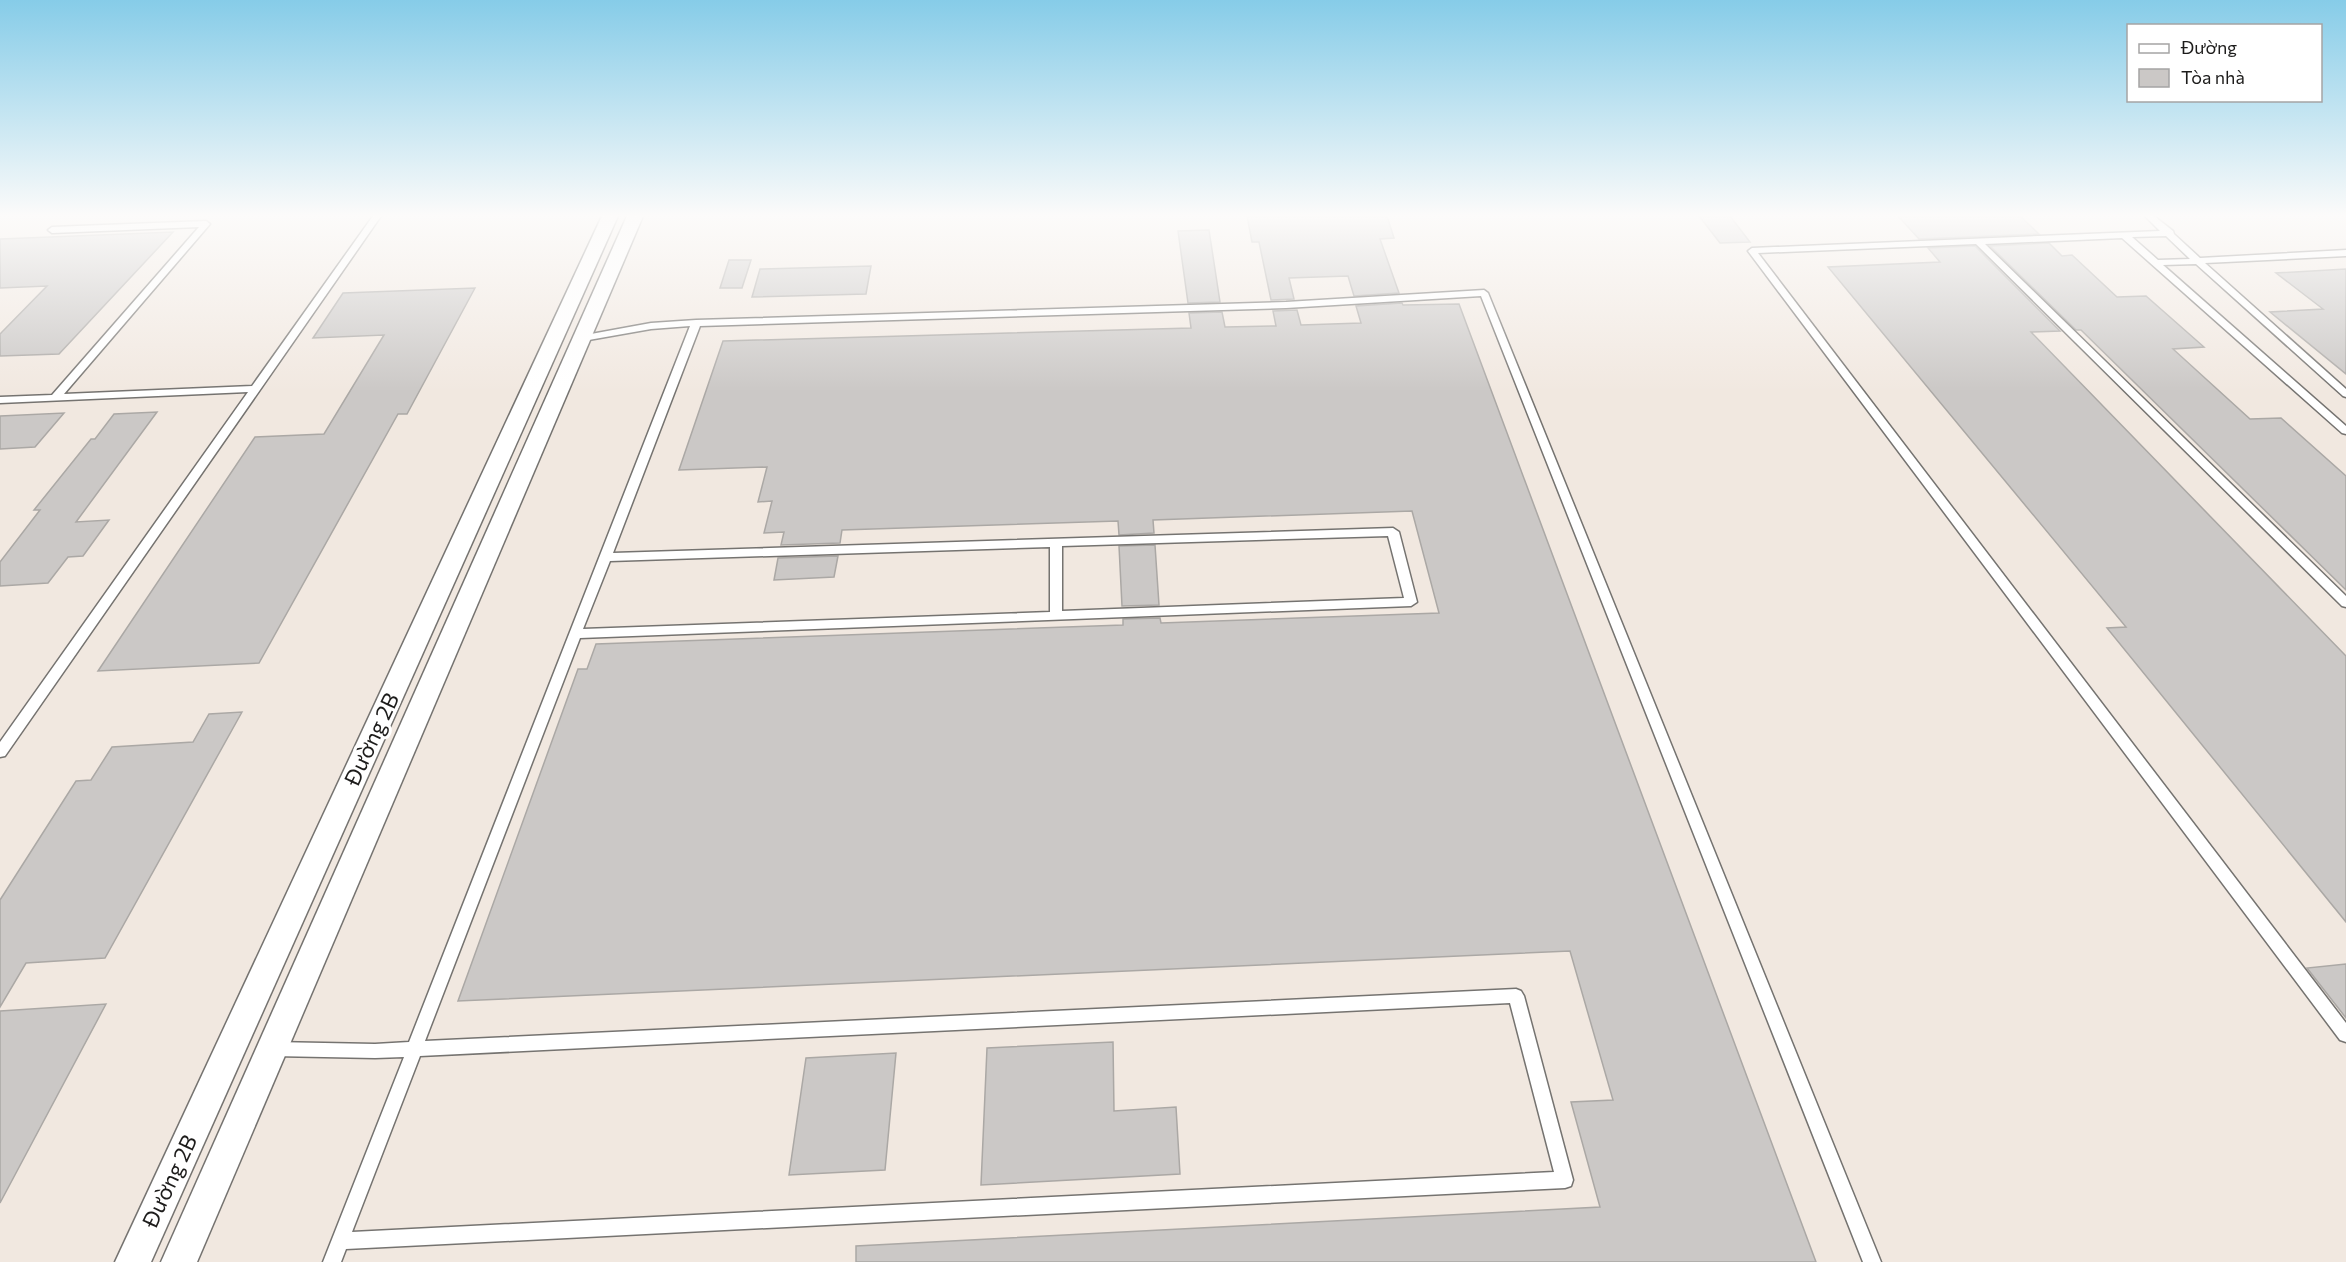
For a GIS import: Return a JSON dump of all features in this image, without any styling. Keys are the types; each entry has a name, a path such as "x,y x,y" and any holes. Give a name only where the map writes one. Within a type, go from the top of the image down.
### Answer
{"street":[{"name":"Đường 2B","path":"133,1262 583,275"},
{"name":"Đường 2B","path":"179,1262 610,275"}],"lane":[{"path":"55,398 162,275"},
{"path":"0,752 335,275"},
{"path":"1771,275 2346,1035"},
{"path":"2012,275 2346,603"},
{"path":"2170,275 2346,430"},
{"path":"2215,275 2286,342 2346,394"},
{"path":"584,338 651,326 696,323 1275,305 1484,293 1872,1262"},
{"path":"332,1262 696,323"},
{"path":"0,400 255,389"},
{"path":"575,634 1411,602 1393,532 605,557"},
{"path":"1056,542 1056,616"},
{"path":"272,1049 375,1051 1516,996 1564,1180 340,1241"}],"shaded area":[{"path":"0,275 2346,275 2346,1262 0,1262"}],"building":[{"path":"0,275 133,275 59,354 0,356 0,334 47,286 0,288"},
{"path":"724,275 746,275 742,288 720,288"},
{"path":"758,275 869,275 866,294 752,297"},
{"path":"1184,275 1216,275 1220,302 1188,303"},
{"path":"1266,275 1393,275 1399,293 1354,296 1348,276 1289,278 1294,299 1271,300"},
{"path":"1835,275 2004,275 2060,331 2031,332 2346,656 2346,922 2107,628 2126,627"},
{"path":"2020,275 2093,275 2117,297 2146,296 2204,347 2173,349 2250,419 2281,418 2346,476 2346,590 2081,330 2076,330"},
{"path":"2278,275 2346,275 2346,374 2270,312 2323,309"},
{"path":"475,288 407,414 398,414 259,663 98,671 255,437 324,434 384,335 313,338 343,293"},
{"path":"1402,303 1403,305 1459,304 1816,1262 856,1262 856,1246 1600,1207 1571,1102 1613,1100 1570,951 458,1001 578,669 587,669 596,644 1123,625 1123,619 1160,618 1161,623 1439,613 1412,511 1153,520 1154,533 1119,535 1118,521 842,530 840,543 781,545 784,532 764,533 772,501 758,502 767,467 679,470 723,341 1191,328 1189,313 1222,312 1225,327 1276,326 1273,311 1297,310 1301,325 1361,323 1356,306"},
{"path":"157,412 76,522 109,520 83,556 68,557 48,583 0,586 0,562 40,510 34,510 91,439 95,439 114,414"},
{"path":"64,413 35,447 0,449 0,416"},
{"path":"1155,545 1159,605 1122,606 1119,546"},
{"path":"838,556 834,577 774,580 778,558"},
{"path":"242,712 105,958 26,963 0,1007 0,900 76,781 91,780 112,747 193,742 209,714"},
{"path":"2346,964 2346,1018 2307,968"},
{"path":"106,1004 0,1203 0,1011"},
{"path":"1113,1042 1114,1111 1176,1107 1180,1174 981,1185 987,1048"},
{"path":"896,1053 885,1170 789,1175 806,1058"}]}
